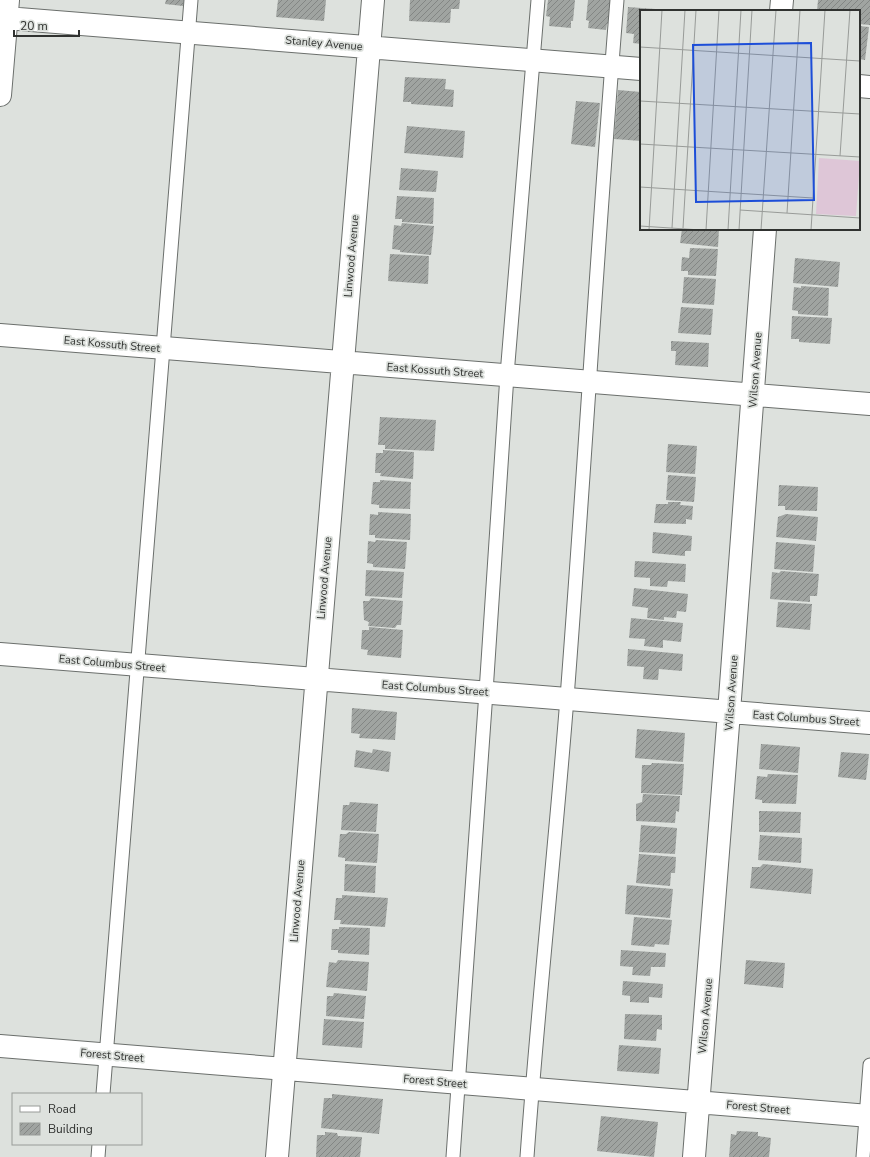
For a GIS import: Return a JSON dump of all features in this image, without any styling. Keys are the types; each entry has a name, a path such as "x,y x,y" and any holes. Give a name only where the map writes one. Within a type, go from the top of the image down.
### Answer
{"street":[{"name":"Linwood Avenue","path":"276,1157 373,0"},
{"path":"781,10 782,0"},
{"name":"Stanley Avenue","path":"7,9 188,33 640,69"},
{"path":"0,95 7,9"},
{"path":"860,86 870,87"},
{"name":"Wilson Avenue","path":"694,1157 765,230"},
{"name":"East Kossuth Street","path":"0,335 870,404"},
{"name":"East Columbus Street","path":"0,654 870,723"},
{"name":"Forest Street","path":"0,1046 868,1116"}],"lane":[{"path":"103,1093 191,0"},
{"path":"453,1157 507,375 538,0"},
{"path":"527,1157 567,699 588,382 617,0"},
{"path":"863,1157 868,1116 870,1064"},
{"path":"98,1157 99,1145"}],"building":[{"path":"166,0 184,0 183,6 165,4"},
{"path":"278,0 326,0 324,21 276,17"},
{"path":"410,0 460,0 459,9 451,9 450,23 409,21"},
{"path":"548,0 575,0 571,28 549,26 550,17 546,16"},
{"path":"588,0 611,0 609,23 607,24 606,30 588,28 589,21 586,20"},
{"path":"818,0 870,0 870,25 860,24 860,10 817,10"},
{"path":"628,7 669,10 640,10 640,44 633,43 634,34 626,33"},
{"path":"860,26 869,27 865,60 860,59"},
{"path":"405,77 446,79 445,89 454,90 453,107 403,102"},
{"path":"618,90 640,92 640,141 614,139"},
{"path":"576,101 600,103 595,147 571,144"},
{"path":"407,126 465,131 463,158 404,153"},
{"path":"401,168 438,171 436,192 399,190"},
{"path":"397,196 434,198 433,224 402,222 402,219 395,219"},
{"path":"402,223 434,226 431,255 400,252 400,250 392,249 394,225 401,226"},
{"path":"682,230 719,230 718,247 680,243"},
{"path":"690,248 718,249 716,276 688,275 688,271 681,271 682,257 689,258"},
{"path":"390,254 429,256 428,284 388,281"},
{"path":"795,258 840,262 838,287 793,283"},
{"path":"684,277 716,279 714,305 682,303"},
{"path":"801,286 829,288 828,316 798,314 798,311 792,310 794,287 801,288"},
{"path":"681,307 713,309 711,335 678,333"},
{"path":"792,316 832,318 830,344 799,342 799,339 791,339"},
{"path":"671,341 709,343 708,367 675,365 676,351 671,351"},
{"path":"380,417 436,420 434,451 385,449 385,445 378,445"},
{"path":"668,444 697,446 695,474 666,472"},
{"path":"383,450 414,452 413,479 380,476 381,473 375,473 376,453 383,453"},
{"path":"668,475 696,477 694,502 666,500"},
{"path":"380,480 411,482 410,509 379,508 379,505 371,504 373,482 380,482"},
{"path":"779,485 818,487 817,511 785,510 785,506 778,506"},
{"path":"668,502 681,502 680,505 693,506 692,520 686,519 686,524 654,523 656,504 668,504"},
{"path":"378,512 411,514 410,540 375,538 375,535 369,535 370,514 378,515"},
{"path":"786,514 818,517 816,541 776,537 778,517"},
{"path":"653,532 692,536 691,551 685,551 685,556 652,553"},
{"path":"376,540 407,542 405,569 373,567 373,564 367,563 368,541 375,542"},
{"path":"776,542 815,545 813,572 774,569"},
{"path":"635,561 686,564 685,582 668,581 667,587 650,586 650,578 634,577"},
{"path":"366,570 404,572 402,598 365,596"},
{"path":"781,571 819,574 817,596 810,596 810,602 770,599 772,572 779,573"},
{"path":"634,588 688,594 686,612 677,611 676,618 664,617 664,620 647,618 648,608 632,606"},
{"path":"371,598 403,601 401,625 397,625 395,628 368,626 369,622 364,620 363,601 369,601"},
{"path":"778,602 812,604 810,630 776,627"},
{"path":"631,618 683,623 681,642 663,640 663,648 644,646 645,639 629,638"},
{"path":"369,627 403,630 401,658 367,655 368,650 361,649 362,630 369,630"},
{"path":"628,649 683,654 682,671 659,669 658,680 643,679 644,667 627,666"},
{"path":"352,708 397,712 395,740 359,738 360,734 351,733"},
{"path":"637,729 685,733 683,762 635,758"},
{"path":"761,744 800,747 798,773 759,769"},
{"path":"373,749 391,752 389,772 354,767 356,750 372,753"},
{"path":"841,752 869,754 866,780 838,777"},
{"path":"652,763 684,764 682,795 641,793 642,765 651,765"},
{"path":"768,774 798,775 796,804 762,803 762,800 755,799 757,776 767,777"},
{"path":"643,794 680,796 679,812 676,811 675,823 636,821 636,804 642,802"},
{"path":"350,802 378,804 376,832 341,830 343,805 349,805"},
{"path":"759,811 801,812 800,833 759,832"},
{"path":"641,825 677,828 675,854 639,852"},
{"path":"349,832 379,834 377,863 345,861 345,858 338,857 340,834 346,834"},
{"path":"760,835 802,838 801,863 758,860"},
{"path":"639,854 676,857 675,873 671,873 670,886 636,883"},
{"path":"345,864 376,866 375,893 344,891"},
{"path":"763,864 813,869 811,894 750,888 752,867 760,867"},
{"path":"627,885 673,889 670,918 625,914"},
{"path":"342,895 388,898 385,927 340,924 341,920 334,920 336,898 342,898"},
{"path":"634,917 672,920 669,945 655,944 654,947 631,945"},
{"path":"339,927 370,928 369,955 338,953 338,950 331,950 332,929 339,929"},
{"path":"621,950 666,953 665,967 651,967 650,976 632,975 633,967 620,966"},
{"path":"338,960 369,962 367,991 326,987 329,962 336,963"},
{"path":"746,960 785,963 783,988 744,984"},
{"path":"623,981 663,984 662,998 649,997 649,1003 630,1002 630,996 622,995"},
{"path":"334,993 366,996 364,1019 326,1016 327,996 333,996"},
{"path":"625,1014 662,1015 662,1030 657,1029 656,1041 624,1039"},
{"path":"324,1019 364,1022 362,1048 322,1045"},
{"path":"619,1045 661,1048 659,1074 617,1071"},
{"path":"332,1094 383,1099 379,1134 321,1128 324,1098 332,1098"},
{"path":"601,1116 658,1122 654,1157 597,1151"},
{"path":"737,1131 758,1132 758,1136 771,1138 769,1157 729,1157 731,1134 736,1135"},
{"path":"325,1132 337,1133 338,1136 362,1137 360,1157 316,1157 317,1135 325,1135"}]}
